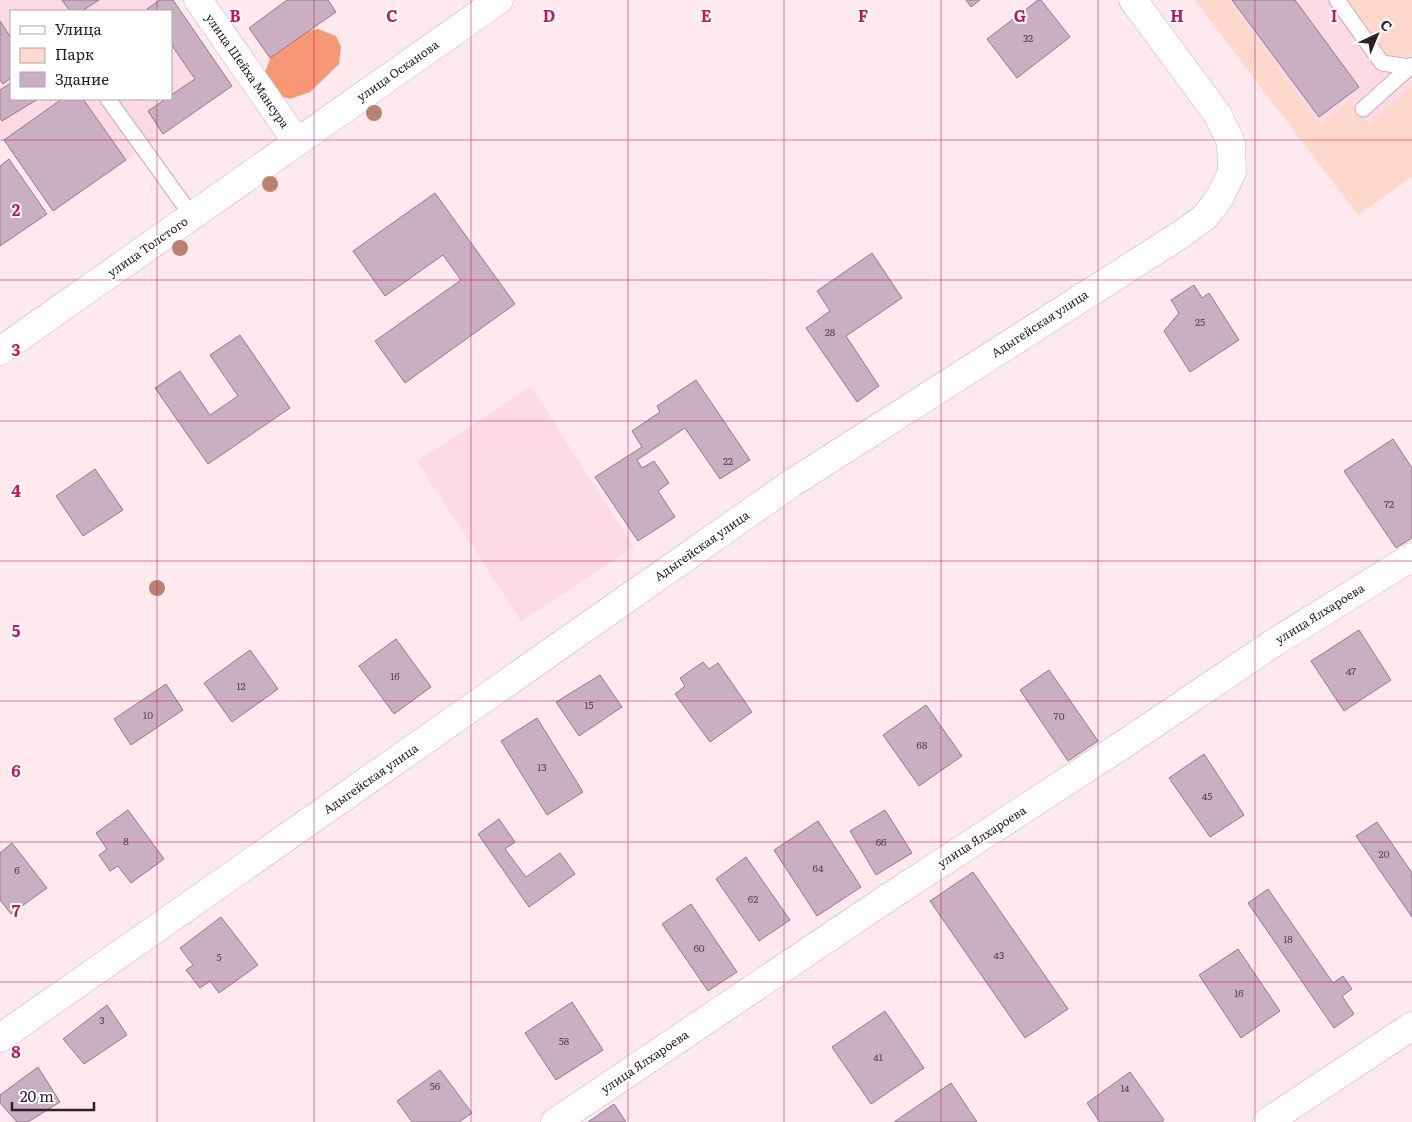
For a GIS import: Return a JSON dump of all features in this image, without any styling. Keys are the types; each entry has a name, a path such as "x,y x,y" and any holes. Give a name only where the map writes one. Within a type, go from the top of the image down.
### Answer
{"street":[{"name":"улица Шейха Мансура","path":"198,0 297,142"},
{"name":"улица Осканова","path":"297,142 499,0"},
{"name":"Адыгейская улица","path":"0,1038 792,483 1180,235 1205,217 1220,197 1232,172 1231,143 1218,115 1134,0"},
{"name":"улица Толстого","path":"0,351 297,142"},
{"name":"улица Ялхароева","path":"555,1122 1275,642 1412,556"},
{"path":"1267,1122 1412,1026"}],"lane":[{"path":"1337,0 1382,63 1411,66"},
{"path":"1364,109 1411,66"},
{"path":"109,100 192,216"}],"shaded area":[{"path":"0,0 173,0 232,86 53,211 0,135"},
{"path":"1195,0 1412,0 1412,177 1358,215"},
{"path":"318,29 336,36 341,47 339,64 310,92 290,99 273,94 265,72 273,51 304,32"},
{"path":"531,387 634,547 521,621 417,461"}],"green space":[{"path":"1195,0 1228,0 1320,125 1350,100 1369,125 1412,86 1412,177 1358,215"},
{"path":"1347,0 1412,0 1412,52 1406,57 1385,53"}],"building":[{"path":"62,0 99,0 84,10 69,10"},
{"path":"160,0 173,0 232,86 163,134 148,111 164,100 172,100 172,94 195,79 172,45 172,10 147,9"},
{"path":"287,0 328,0 336,12 270,58 249,28"},
{"path":"966,0 980,0 971,7"},
{"path":"1038,0 1041,0 1070,37 1017,78 987,39"},
{"path":"1232,0 1295,0 1359,87 1319,117"},
{"path":"0,21 10,36 10,79 3,84 0,80"},
{"path":"10,84 10,100 36,100 2,121 0,118 0,90"},
{"path":"61,100 84,100 126,160 53,211 4,140"},
{"path":"9,159 47,214 0,246 0,166"},
{"path":"435,193 515,304 405,383 375,341 461,280 443,255 385,296 353,251"},
{"path":"872,253 902,298 846,336 879,386 857,402 806,328 830,311 817,291"},
{"path":"1194,285 1202,298 1209,293 1239,340 1190,372 1164,331 1179,313 1171,300"},
{"path":"240,335 290,408 208,464 155,388 180,371 210,415 238,396 210,355"},
{"path":"696,380 750,460 720,479 685,428 637,460 642,468 654,461 669,483 658,491 675,517 638,541 595,477 642,447 632,431 660,412 657,406"},
{"path":"1393,439 1412,468 1412,538 1396,548 1344,471"},
{"path":"95,469 123,510 83,536 56,496"},
{"path":"1359,630 1391,680 1344,711 1311,661"},
{"path":"396,639 431,687 394,714 359,666"},
{"path":"250,650 278,689 232,722 204,683"},
{"path":"703,662 709,669 718,663 752,712 710,742 675,694 685,686 680,678"},
{"path":"1049,670 1098,741 1068,761 1020,690"},
{"path":"600,675 622,707 579,736 556,702"},
{"path":"166,684 183,710 131,745 114,719"},
{"path":"926,705 962,756 919,786 883,735"},
{"path":"537,718 583,792 547,815 501,741"},
{"path":"1204,754 1244,815 1210,837 1169,778"},
{"path":"128,810 164,859 131,883 118,866 110,871 99,855 107,849 96,833"},
{"path":"885,810 912,853 876,875 850,831"},
{"path":"499,819 515,842 505,849 526,877 560,853 575,874 529,907 478,834"},
{"path":"818,821 861,887 817,916 774,850"},
{"path":"1377,822 1412,873 1412,917 1356,836"},
{"path":"12,843 47,888 11,914 0,900 0,853"},
{"path":"746,857 790,920 759,941 716,879"},
{"path":"973,872 1068,1009 1025,1038 930,901"},
{"path":"1268,889 1333,983 1343,976 1352,989 1342,996 1354,1014 1334,1028 1248,903"},
{"path":"691,904 737,972 708,991 662,924"},
{"path":"221,917 258,965 219,993 210,981 200,988 186,970 193,965 180,948"},
{"path":"1238,949 1280,1011 1241,1038 1199,975"},
{"path":"572,1002 603,1050 556,1080 525,1033"},
{"path":"107,1005 127,1035 84,1064 63,1039"},
{"path":"885,1011 924,1068 871,1104 832,1047"},
{"path":"38,1067 60,1102 28,1122 17,1122 0,1103 0,1095"},
{"path":"440,1070 472,1113 459,1122 412,1122 397,1101"},
{"path":"1130,1072 1164,1120 1162,1122 1100,1122 1087,1103"},
{"path":"951,1083 977,1122 894,1122"},
{"path":"614,1104 626,1122 588,1122"}]}
